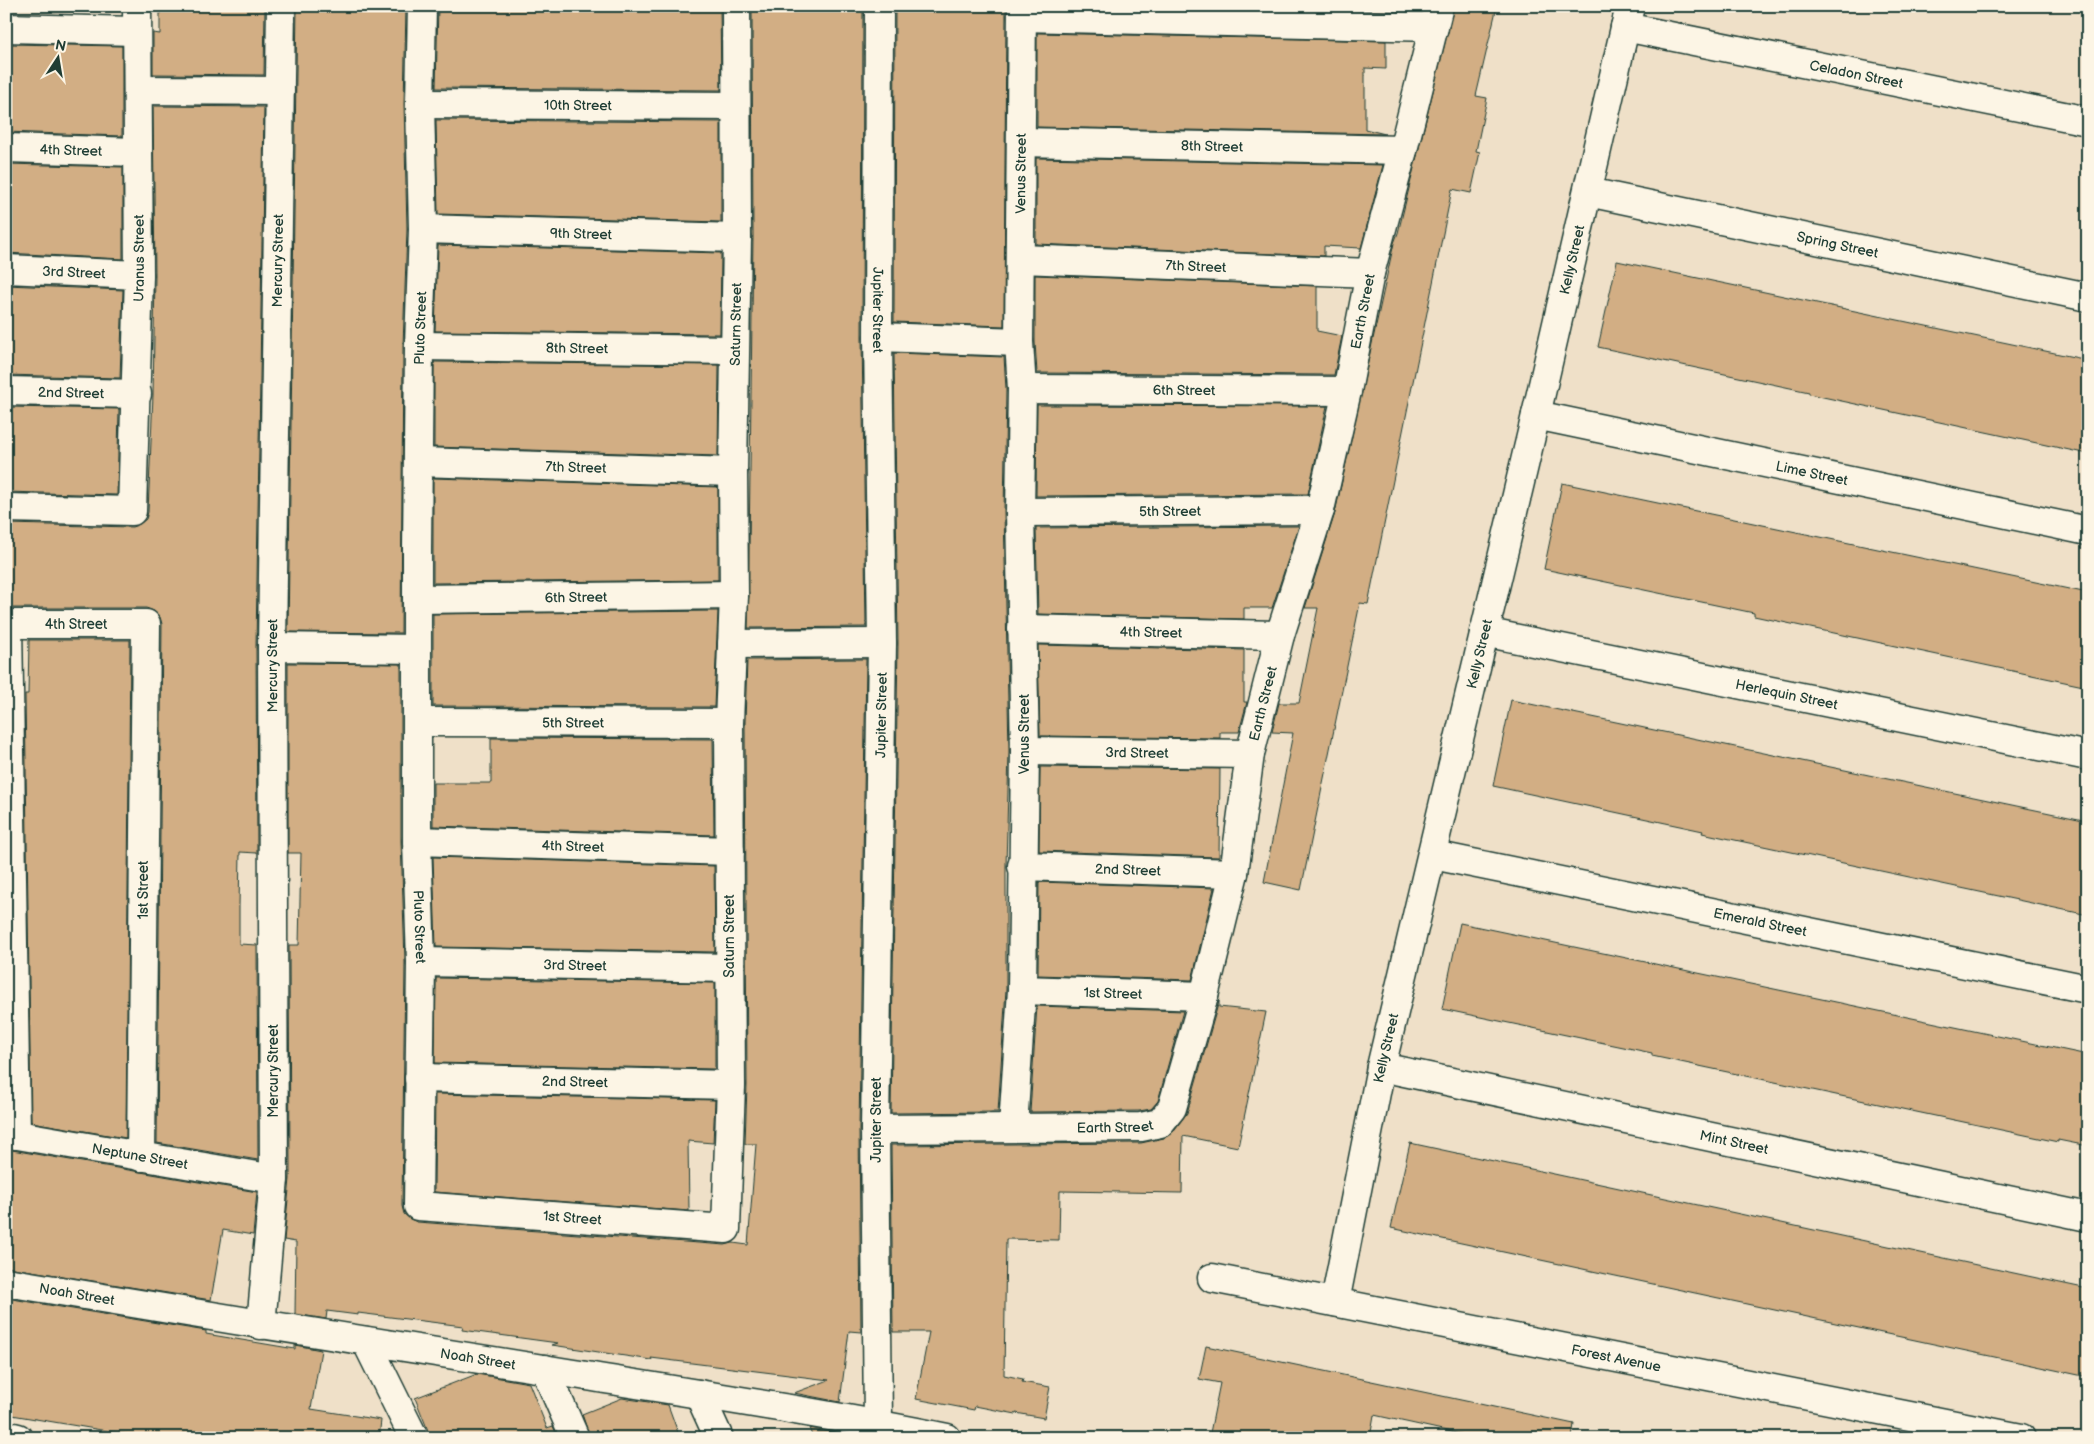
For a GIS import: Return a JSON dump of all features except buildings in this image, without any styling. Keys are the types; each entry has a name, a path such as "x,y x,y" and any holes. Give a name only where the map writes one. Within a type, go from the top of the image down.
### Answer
{"street":[{"name":"Mercury Street","path":"261,1325 274,1179 272,647 281,6"},
{"name":"Pluto Street","path":"418,1206 421,962 417,841 418,722 416,649 418,599 419,346 423,229 420,104 422,6"},
{"name":"Saturn Street","path":"726,1229 730,1085 729,723 734,595 734,350 737,238 736,6"},
{"name":"Jupiter Street","path":"879,6 878,337 882,643 875,1130 881,1431"},
{"path":"1022,12 1436,16"},
{"name":"Venus Street","path":"1014,1127 1022,990 1022,866 1025,751 1020,512 1022,389 1019,342 1022,12"},
{"name":"Earth Street","path":"875,1130 1141,1127 1160,1123 1172,1108 1204,996 1234,873 1250,754 1280,635 1320,510 1347,391 1370,273 1404,150 1436,16"},
{"name":"Celadon Street","path":"1627,17 2088,121"},
{"name":"Kelly Street","path":"1335,1302 1381,1067 1433,855 1627,17"},
{"path":"6,28 137,18"},
{"name":"Uranus Street","path":"6,508 132,512 139,276 137,18"},
{"path":"138,90 280,92"},
{"name":"10th Street","path":"420,104 736,106"},
{"name":"8th Street","path":"1021,142 1404,150"},
{"name":"4th Street","path":"6,148 137,152"},
{"name":"Spring Street","path":"1588,192 2088,297"},
{"name":"9th Street","path":"423,229 737,238"},
{"name":"7th Street","path":"1021,259 1370,273"},
{"name":"3rd Street","path":"6,270 139,276"},
{"path":"878,337 1019,342"},
{"name":"8th Street","path":"419,346 734,350"},
{"name":"6th Street","path":"1022,389 1347,391"},
{"name":"2nd Street","path":"6,391 137,394"},
{"name":"Lime Street","path":"1536,415 2088,531"},
{"name":"7th Street","path":"418,462 733,472"},
{"name":"5th Street","path":"1020,512 1320,510"},
{"name":"6th Street","path":"418,599 734,595"},
{"path":"7,624 11,1134"},
{"name":"4th Street","path":"7,624 146,624"},
{"name":"1st Street","path":"141,1157 146,624"},
{"name":"4th Street","path":"1022,629 1280,635"},
{"name":"Herlequin Street","path":"1484,632 2088,756"},
{"path":"732,644 882,643"},
{"path":"272,647 416,649"},
{"name":"5th Street","path":"418,722 729,723"},
{"name":"3rd Street","path":"1025,751 1250,754"},
{"name":"4th Street","path":"417,841 730,851"},
{"name":"Emerald Street","path":"1433,855 2088,989"},
{"name":"2nd Street","path":"1022,866 1234,873"},
{"name":"3rd Street","path":"421,962 729,968"},
{"name":"1st Street","path":"1022,990 1204,996"},
{"name":"Mint Street","path":"1381,1067 2088,1217"},
{"name":"2nd Street","path":"419,1078 730,1085"},
{"name":"Neptune Street","path":"11,1134 274,1179"},
{"name":"1st Street","path":"418,1206 726,1229"},
{"name":"Forest Avenue","path":"1212,1278 2021,1438"},
{"name":"Noah Street","path":"6,1282 261,1325 699,1394 881,1431 947,1438"},
{"path":"366,1341 414,1438"},
{"path":"545,1369 575,1438"},
{"path":"699,1394 719,1438"},
{"path":"6,1436 18,1438"}]}
